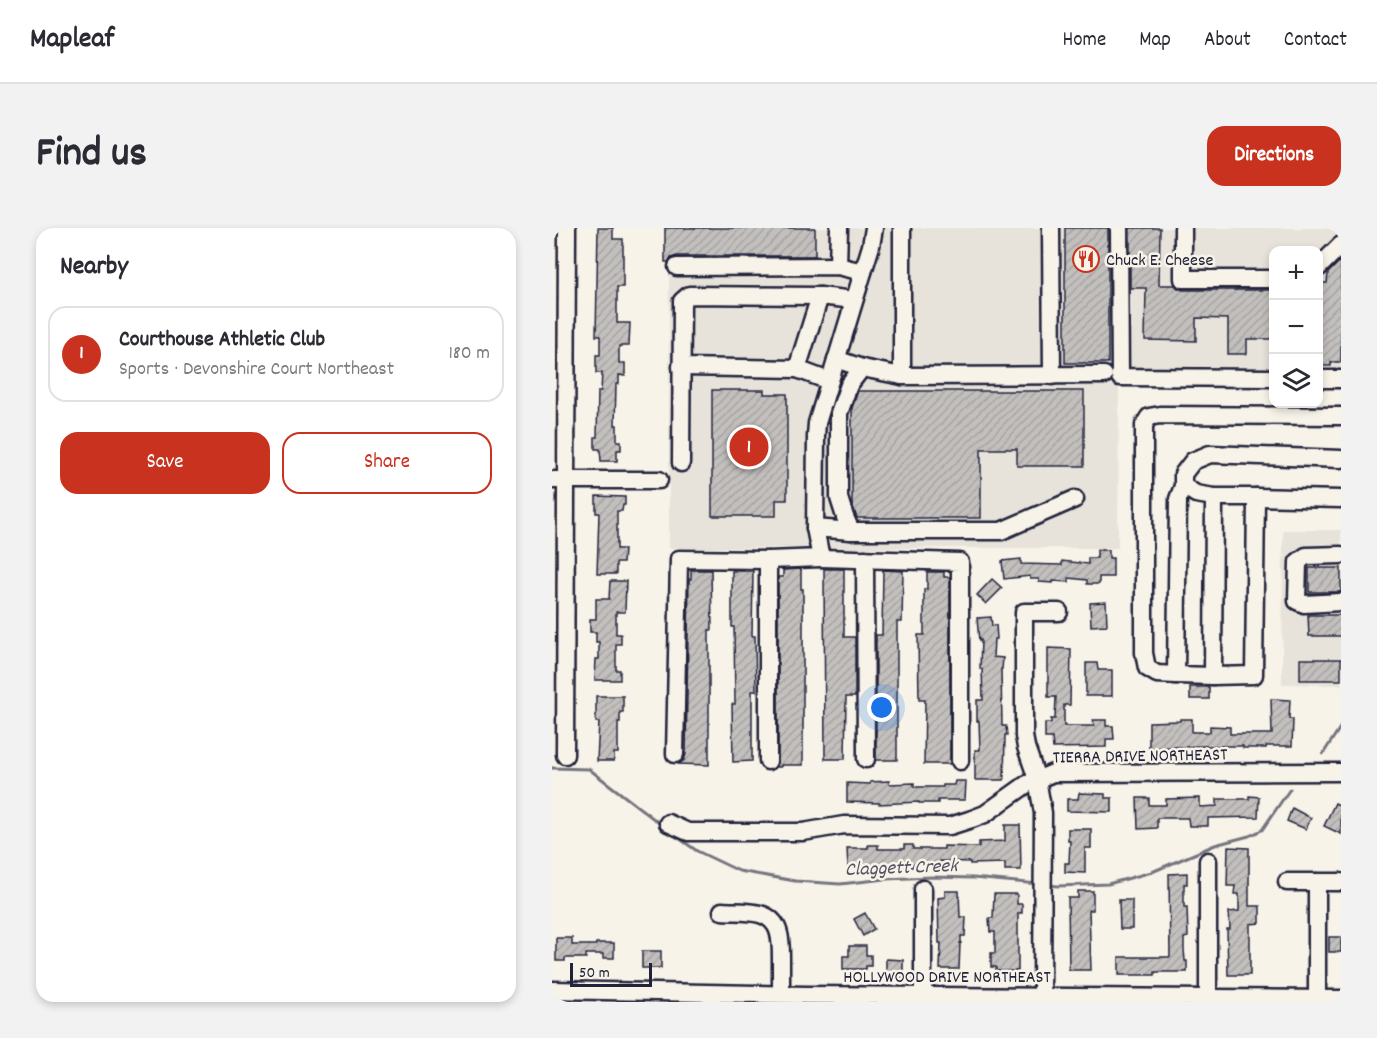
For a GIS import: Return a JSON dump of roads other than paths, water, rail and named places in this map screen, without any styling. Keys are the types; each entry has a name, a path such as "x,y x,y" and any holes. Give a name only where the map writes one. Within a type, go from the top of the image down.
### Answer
{"street":[{"path":"565,755 559,480 559,268 567,228"},
{"path":"838,266 839,228"},
{"path":"821,558 815,528 816,436 819,414 871,246 874,228"},
{"path":"902,228 902,376"},
{"path":"1051,228 1052,376"},
{"path":"1119,228 1120,376 1269,378"},
{"path":"1183,228 1184,279 1269,279"},
{"path":"1323,263 1341,245"},
{"path":"677,267 838,266 863,272"},
{"path":"681,463 682,301 689,295 819,296 854,300"},
{"path":"797,369 819,296"},
{"path":"836,359 862,368 902,376 1104,375"},
{"path":"681,367 797,369 829,381"},
{"path":"851,531 839,498 838,413 849,386 862,368"},
{"path":"1323,379 1341,379"},
{"path":"1256,497 1254,675 1157,674 1147,669 1144,653 1144,425 1149,417 1160,415 1341,416"},
{"path":"1176,675 1178,499 1184,486 1183,474 1193,461 1210,454 1341,459"},
{"path":"559,480 659,480"},
{"path":"1184,486 1196,494 1214,497 1341,499"},
{"path":"1213,676 1214,497"},
{"path":"815,528 851,531 1000,531 1075,498"},
{"path":"1341,555 1306,556 1298,562 1297,601 1304,604 1341,602"},
{"path":"675,754 680,559 865,559 960,562 960,761"},
{"path":"865,559 866,759"},
{"path":"768,560 768,761"},
{"path":"1042,996 1043,813 1037,779 1024,736 1024,612 1059,612"},
{"name":"TIERRA DRIVE NORTHEAST","path":"668,823 688,832 803,831 844,825 950,826 985,814 1021,788 1053,773 1341,772"},
{"path":"1208,861 1208,998"},
{"path":"1287,882 1341,882"},
{"path":"1317,882 1317,999"},
{"path":"923,889 923,996"},
{"path":"722,911 761,914 773,921 781,942 781,994"},
{"name":"HOLLYWOOD DRIVE NORTHEAST","path":"552,990 670,997 781,994 807,998 923,996 976,999 1042,996 1107,1000 1341,999"}],"waterway":[{"name":"Claggett Creek","path":"1323,754 1341,726"},
{"name":"Claggett Creek","path":"552,768 589,769 663,826"},
{"name":"Claggett Creek","path":"1048,885 1108,884 1152,872 1215,845 1249,836 1262,830 1290,789"},
{"name":"Claggett Creek","path":"673,834 697,851 739,871 795,881 840,884 932,877 1038,884"}],"place":[{"name":"Chuck E. Cheese","path":"1086,259"},
{"name":"Courthouse Athletic Club","path":"749,447"}]}
